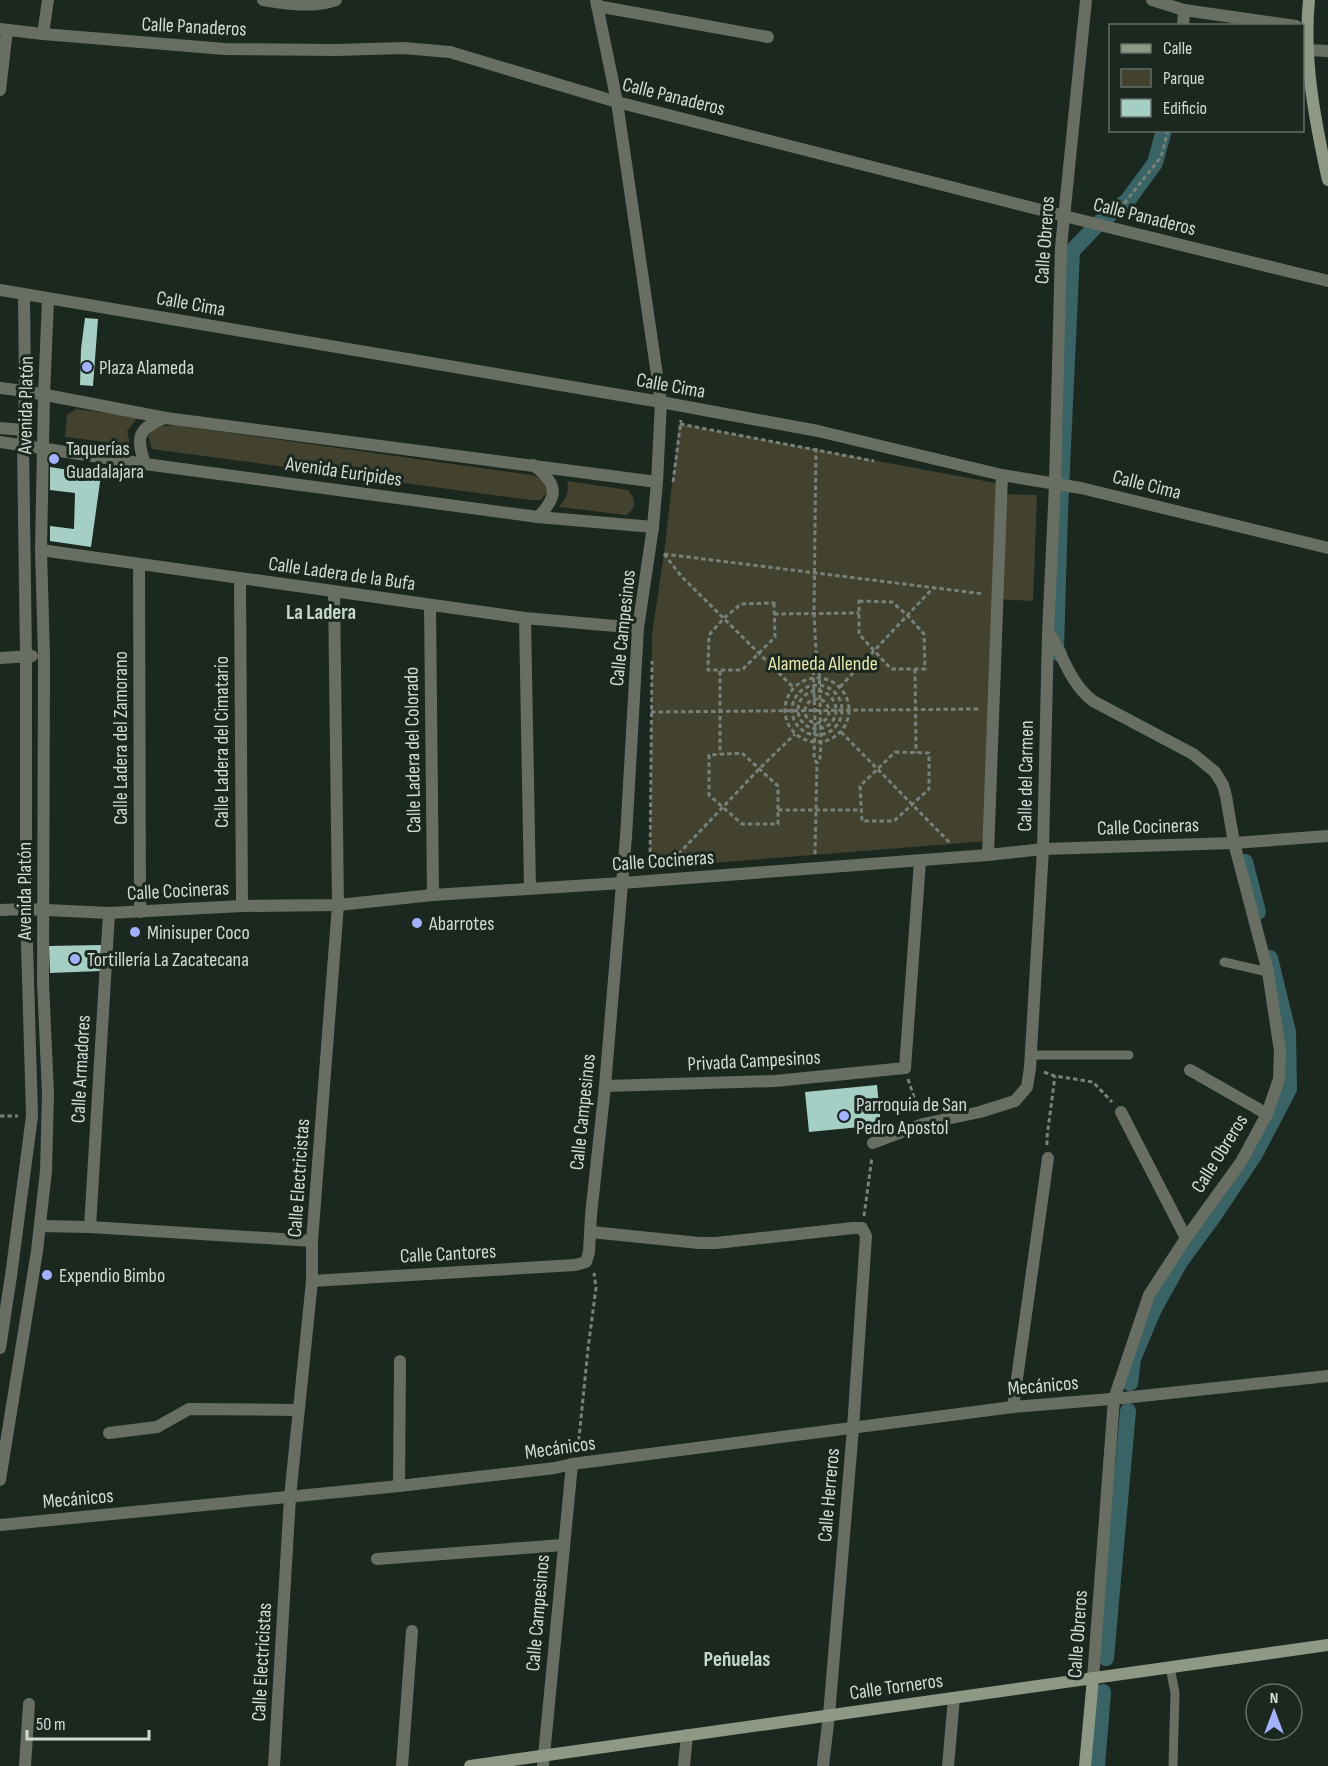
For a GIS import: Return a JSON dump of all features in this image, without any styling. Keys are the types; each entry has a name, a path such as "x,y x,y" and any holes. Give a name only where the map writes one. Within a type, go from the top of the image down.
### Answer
{"street":[{"path":"43,34 48,0"},
{"path":"263,0 288,4 324,4 336,0"},
{"name":"Calle Obreros","path":"1055,484 1061,247 1086,0"},
{"path":"1152,0 1184,10 1287,24"},
{"path":"1303,24 1309,0"},
{"path":"596,3 768,38"},
{"name":"Calle Campesinos","path":"585,1262 589,1252 605,1086 627,837 638,628 653,527 661,402 617,102 596,3"},
{"path":"1183,24 1184,10"},
{"path":"0,90 4,29"},
{"name":"Calle Panaderos","path":"4,29 225,49 403,48 450,52 617,102 1328,281"},
{"path":"1304,36 1324,144 1328,180"},
{"path":"1307,50 1328,51"},
{"name":"Calle Cima","path":"0,290 661,402 818,431 1002,475 1081,488 1328,548"},
{"name":"Avenida Platón","path":"0,1347 6,1275 32,1116 26,909 24,295"},
{"name":"Avenida Platón","path":"0,1480 40,1226 46,1171 48,1094 43,982 44,656 41,550 48,299"},
{"name":"Avenida Euripides","path":"0,388 166,418 657,482"},
{"path":"145,464 140,449 140,435 148,425 166,418"},
{"path":"0,428 23,430"},
{"name":"Avenida Euripides","path":"0,441 145,464 538,517 653,527"},
{"path":"533,465 548,476 553,488 551,502 538,517"},
{"path":"988,855 1002,475"},
{"name":"Calle del Carmen","path":"873,1143 923,1124 980,1112 1015,1101 1027,1086 1043,849 1048,634 1055,484"},
{"name":"Calle Ladera de la Bufa","path":"41,550 525,618 638,628"},
{"name":"Calle Ladera del Zamorano","path":"139,564 140,912"},
{"name":"Calle Ladera del Cimatario","path":"240,578 242,906"},
{"name":"Calle Electricistas","path":"274,1766 290,1497 312,1281 312,1241 338,905 334,591"},
{"name":"Calle Ladera del Colorado","path":"430,605 433,895"},
{"path":"525,618 530,889"},
{"name":"Calle Obreros","path":"1048,634 1052,637 1073,680 1088,697 1192,754 1215,771 1226,796 1234,843 1268,972 1280,1051 1279,1080 1267,1114 1241,1162 1186,1238 1149,1295 1129,1351 1119,1398 1085,1766"},
{"path":"0,658 44,656"},
{"name":"Calle Cocineras","path":"0,910 109,913 242,906 338,905 433,895 920,861 1043,849 1234,843 1328,836"},
{"path":"905,1068 920,861"},
{"name":"Calle Armadores","path":"90,1227 109,913"},
{"name":"Privada Campesinos","path":"605,1086 775,1081 905,1068"},
{"path":"1190,1070 1267,1114"},
{"path":"1121,1112 1186,1238"},
{"path":"1013,1407 1048,1158"},
{"path":"40,1226 312,1241"},
{"path":"591,1232 716,1243 862,1228"},
{"name":"Calle Herreros","path":"823,1766 853,1428 866,1236 862,1228"},
{"name":"Calle Cantores","path":"312,1281 574,1266 585,1262"},
{"path":"399,1486 400,1361"},
{"name":"Mecánicos","path":"0,1525 399,1486 555,1468 1013,1407 1328,1376"},
{"path":"109,1433 157,1427 189,1408 298,1410"},
{"name":"Calle Campesinos","path":"543,1761 572,1464"},
{"path":"377,1559 563,1545"},
{"path":"402,1766 412,1631"},
{"name":"Calle Torneros","path":"470,1766 543,1761 687,1735 1328,1645"},
{"path":"948,1766 954,1698"},
{"path":"26,1766 29,1704"},
{"path":"684,1766 687,1735"}],"lane":[{"path":"1224,962 1268,972"},
{"path":"1030,1061 1129,1055"},
{"path":"1170,1667 1175,1693 1173,1766"}],"path":[{"path":"1117,211 1161,157 1167,132"},
{"path":"671,492 680,424 686,407"},
{"path":"680,424 874,460"},
{"path":"817,763 814,759 815,730 820,710 820,678 816,651 814,573 818,431"},
{"path":"663,561 665,546"},
{"path":"664,554 998,596"},
{"path":"664,554 682,577 794,688"},
{"path":"840,687 934,587"},
{"path":"859,601 892,602 908,615 924,634 925,669 891,669 859,634 859,613 859,601"},
{"path":"774,603 775,637 742,670 708,670 709,635 724,618 741,604 774,603"},
{"path":"774,614 859,613"},
{"path":"815,854 817,763 820,758 821,742 814,710 813,662 816,651"},
{"path":"650,881 652,657"},
{"path":"915,669 916,753"},
{"path":"720,671 720,754"},
{"path":"814,678 830,681 840,687 847,698 849,710 847,722 841,732 832,739 815,743 795,734 788,723 785,711 787,699 794,688 814,678"},
{"path":"820,686 836,694 842,710 841,718 836,726 829,732 815,735 799,728 792,711 798,694 805,688 820,686"},
{"path":"820,691 832,698 837,710 832,723 827,728 815,730 803,724 798,711 802,698 807,694 820,691"},
{"path":"814,699 820,699 826,703 829,710 827,718 818,722 808,718 805,711 808,703 814,699"},
{"path":"651,712 993,710"},
{"path":"841,732 950,843"},
{"path":"667,866 795,734"},
{"path":"894,752 916,753 929,753 929,789 894,821 862,821 860,786 894,752"},
{"path":"742,753 759,769 778,786 778,824 742,824 710,795 709,755 742,753"},
{"path":"778,810 861,810"},
{"path":"1030,1061 1055,1076 1093,1082 1121,1112"},
{"path":"905,1068 917,1106 917,1114 925,1114"},
{"path":"1048,1158 1047,1137 1055,1076"},
{"path":"0,1116 32,1116"},
{"path":"862,1228 873,1143"},
{"path":"578,1447 596,1288 594,1274 585,1262"}],"green space":[{"path":"76,409 138,417 127,431 130,445 65,437 67,415"},
{"name":"Alameda Allende","path":"679,424 1001,484 1001,494 1037,495 1033,601 998,599 988,841 650,868 652,634"},
{"path":"174,425 532,475 543,480 548,491 541,500 531,500 152,449 148,436 155,427"},
{"path":"567,481 628,490 633,497 634,506 626,515 559,507 567,495"}],"building":[{"name":"Plaza Alameda","path":"85,318 98,319 93,386 80,385"},
{"path":"50,467 101,475 91,547 50,541 50,526 74,529 75,493 50,490"},
{"name":"Tortillería La Zacatecana","path":"101,945 100,971 50,973 49,946"},
{"name":"Parroquia de San Pedro Apostol","path":"877,1085 881,1125 809,1132 805,1092"}],"waterway":[{"path":"1059,654 1056,649 1060,513 1072,251 1099,223 1128,200 1155,163 1163,132"},
{"path":"1245,862 1258,912"},
{"path":"1130,1383 1133,1359 1153,1311 1180,1262 1255,1154 1289,1089 1288,1032 1270,958"},
{"path":"1106,1658 1128,1411"},
{"path":"1097,1766 1103,1692"}],"place":[{"name":"Plaza Alameda","path":"87,367"},
{"name":"Taquerías Guadalajara","path":"54,459"},
{"name":"Abarrotes","path":"417,923"},
{"name":"Minisuper Coco","path":"135,932"},
{"name":"Tortillería La Zacatecana","path":"75,959"},
{"name":"Parroquia de San Pedro Apostol","path":"844,1116"},
{"name":"Expendio Bimbo","path":"47,1275"}],"district":[{"name":"La Ladera","path":"321,612"},
{"name":"Peñuelas","path":"737,1659"}]}
